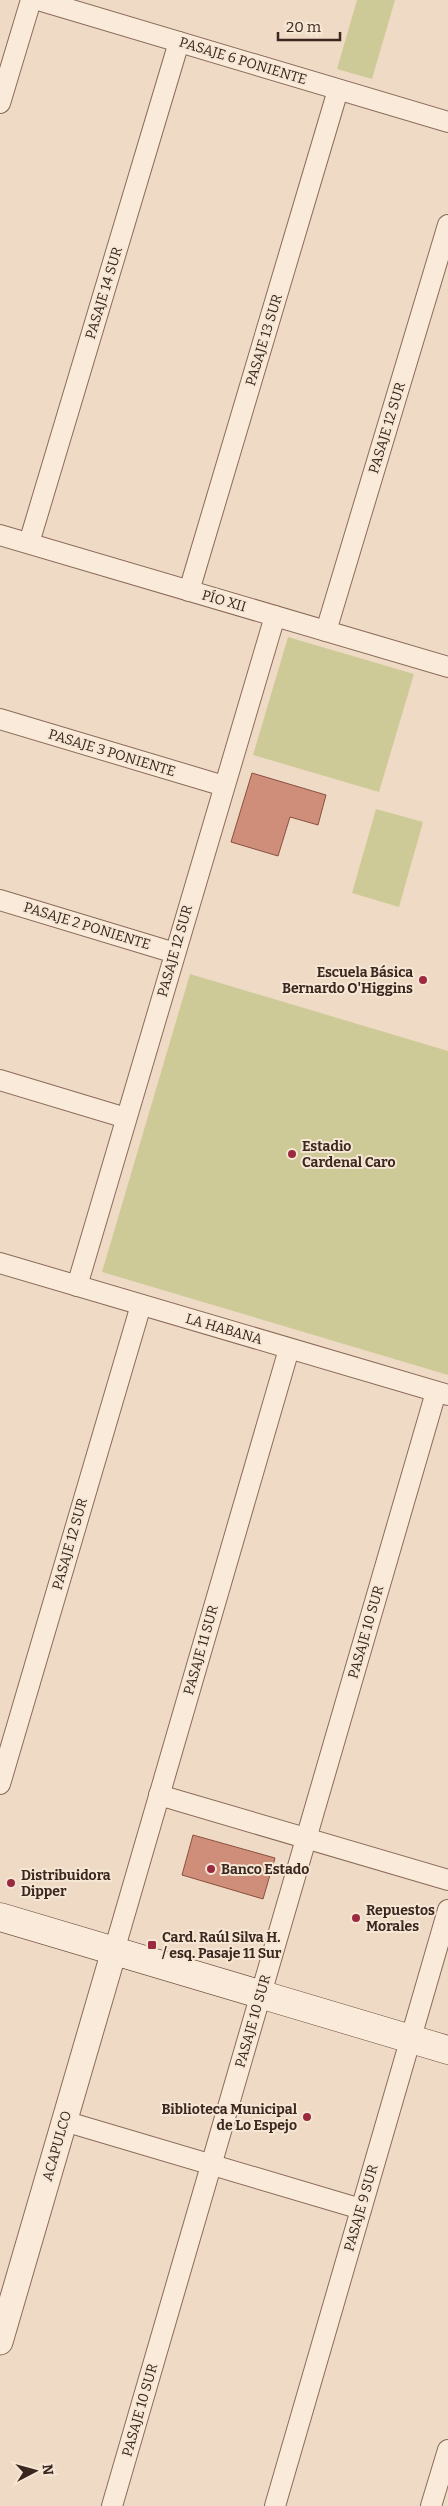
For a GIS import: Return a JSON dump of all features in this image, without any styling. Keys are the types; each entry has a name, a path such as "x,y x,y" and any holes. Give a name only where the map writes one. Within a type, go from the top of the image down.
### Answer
{"main road":[{"path":"0,1917 448,2050"}],"street":[{"path":"0,103 31,0"},
{"name":"PASAJE 6 PONIENTE","path":"38,0 448,122"},
{"name":"PASAJE 14 SUR","path":"29,543 179,42"},
{"name":"PASAJE 13 SUR","path":"189,591 338,90"},
{"name":"PASAJE 12 SUR","path":"326,631 448,225"},
{"name":"PÍO XII","path":"0,535 448,667"},
{"name":"PASAJE 12 SUR","path":"77,1286 274,616"},
{"name":"PASAJE 3 PONIENTE","path":"0,719 224,786"},
{"name":"PASAJE 2 PONIENTE","path":"0,900 175,953"},
{"path":"0,1080 126,1118"},
{"name":"LA HABANA","path":"0,1263 442,1394"},
{"name":"PASAJE 12 SUR","path":"0,1784 140,1305"},
{"name":"PASAJE 11 SUR","path":"114,1951 289,1348"},
{"name":"PASAJE 10 SUR","path":"112,2506 306,1838 442,1394"},
{"path":"159,1794 448,1880"},
{"name":"PASAJE 9 SUR","path":"275,2506 448,1910"},
{"name":"ACAPULCO","path":"0,2342 114,1951"},
{"path":"64,2121 361,2209"},
{"path":"431,2506 448,2450"}],"shaded area":[{"path":"357,0 395,0 372,79 337,69"},
{"path":"288,637 414,674 379,792 253,755"},
{"path":"376,809 423,822 399,907 352,893"},
{"name":"Estadio Cardenal Caro","path":"190,974 448,1051 448,1375 102,1272"}],"building":[{"path":"252,773 326,795 318,825 290,817 278,856 231,842"},
{"path":"193,1835 275,1858 263,1899 182,1875"}],"place":[{"name":"Escuela Básica Bernardo O'Higgins","path":"423,980"},
{"name":"Estadio Cardenal Caro","path":"292,1154"},
{"name":"Banco Estado","path":"211,1869"},
{"name":"Distribuidora Dipper","path":"11,1883"},
{"name":"Repuestos Morales","path":"356,1918"},
{"name":"Card. Raúl Silva H. / esq. Pasaje 11 Sur","path":"152,1945"},
{"name":"Biblioteca Municipal de Lo Espejo","path":"307,2117"}]}
